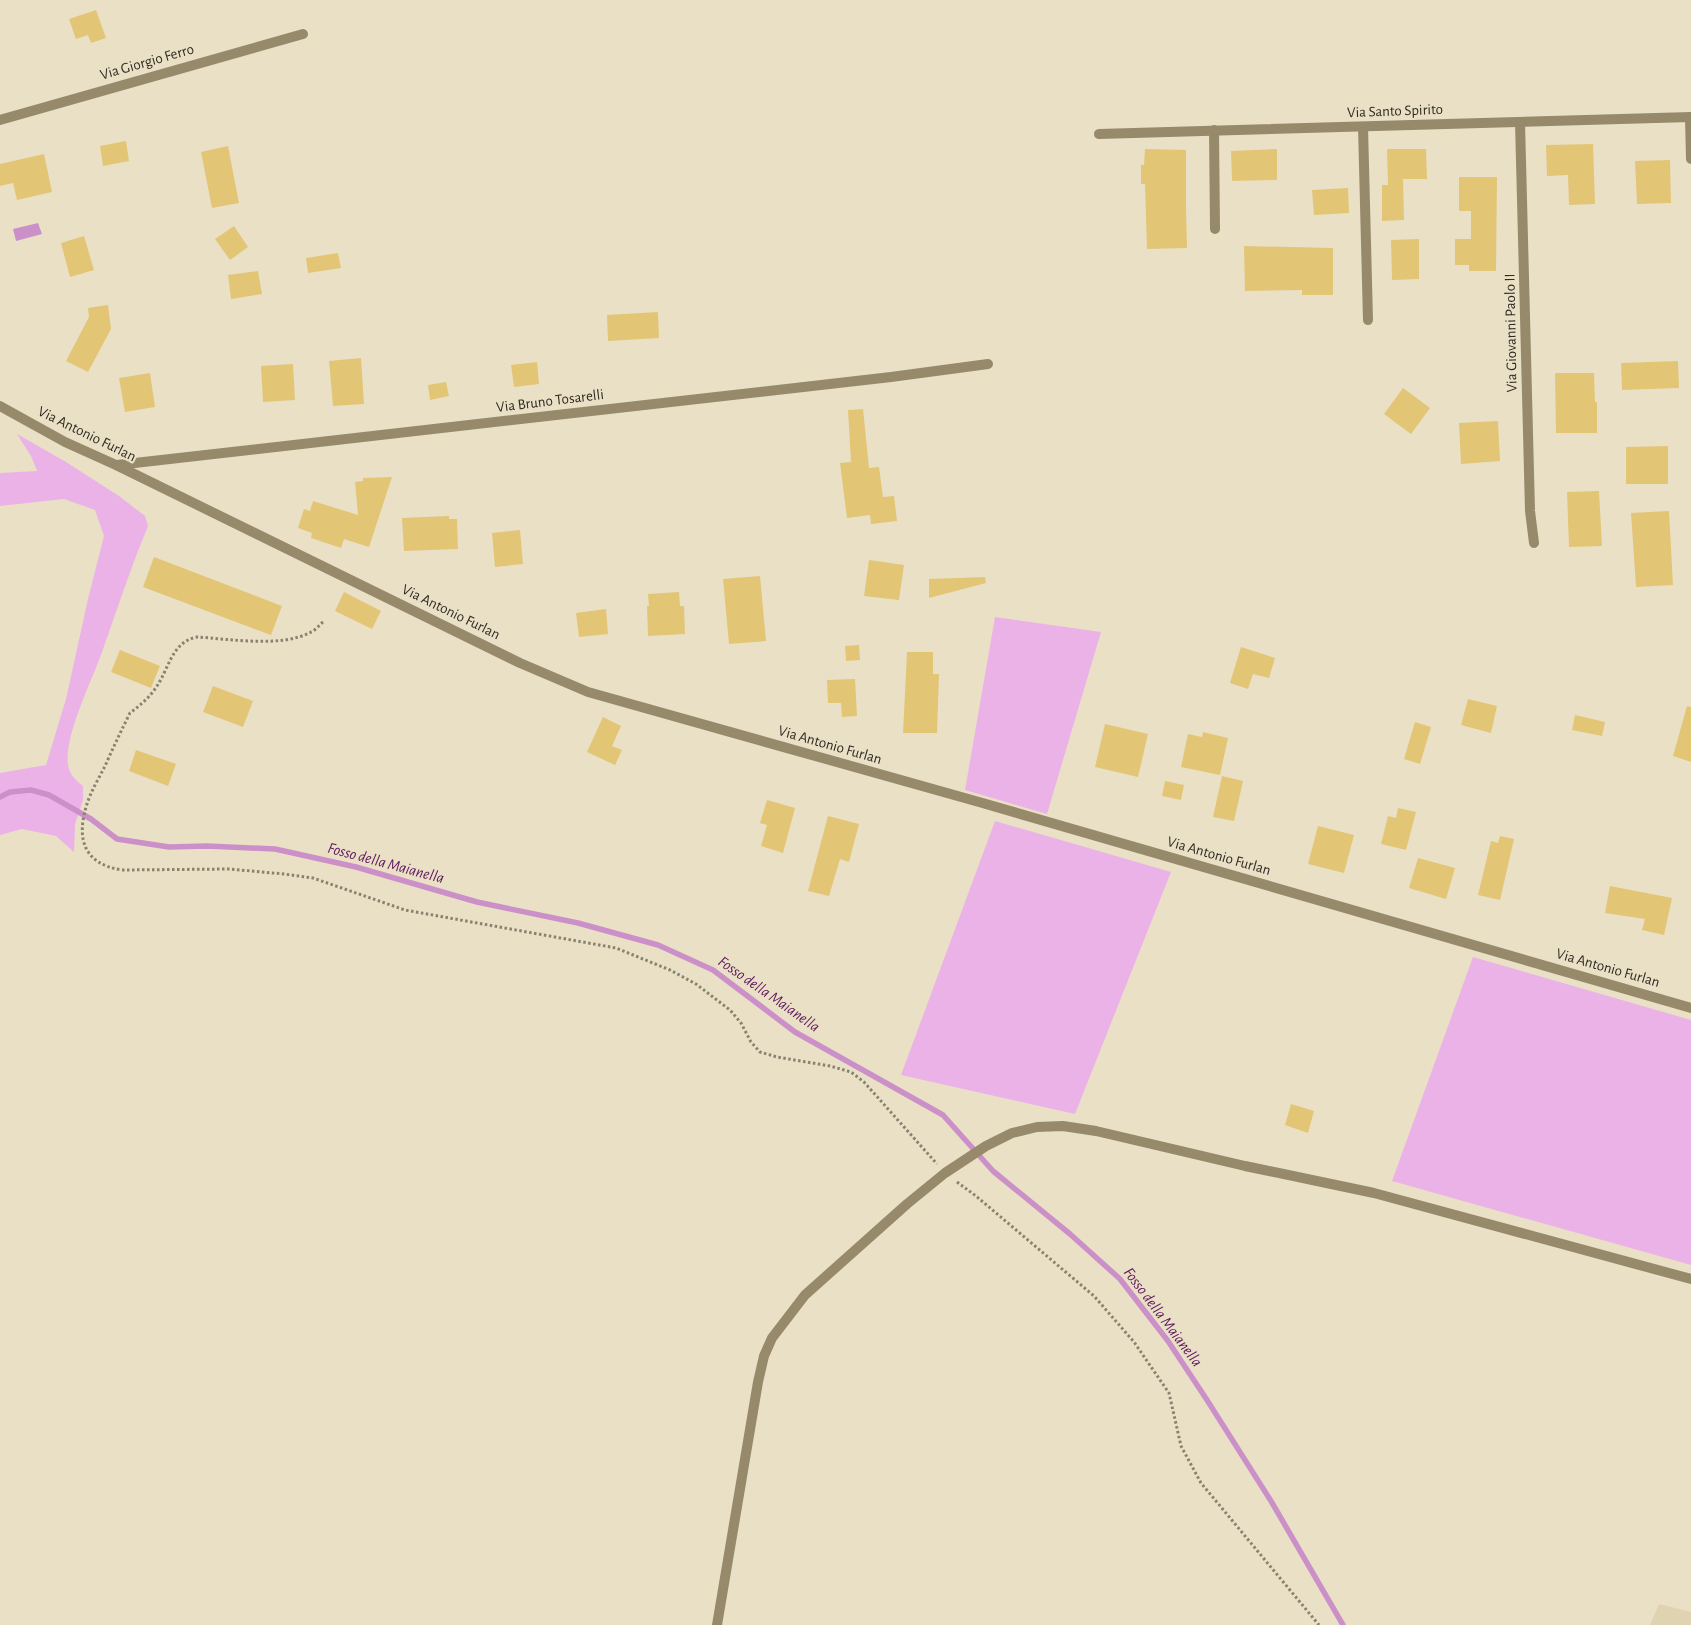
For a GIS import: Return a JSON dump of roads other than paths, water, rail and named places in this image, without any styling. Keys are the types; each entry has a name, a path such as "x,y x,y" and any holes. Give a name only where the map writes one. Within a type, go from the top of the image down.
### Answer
{"street":[{"name":"Via Giorgio Ferro","path":"0,120 303,34"},
{"name":"Via Santo Spirito","path":"1100,134 1691,118"},
{"path":"1691,118 1691,159"},
{"name":"Via Giovanni Paolo II","path":"1520,122 1530,511 1534,543"},
{"path":"1363,126 1368,320"},
{"path":"1214,130 1215,229"},
{"name":"Via Bruno Tosarelli","path":"116,465 841,383 988,364"},
{"name":"Via Antonio Furlan","path":"0,406 65,442 116,465 520,663 588,692 988,805 1691,1008"},
{"path":"717,1625 758,1382 764,1356 772,1338 805,1295 907,1204 962,1160 1012,1132 1037,1127 1063,1126 1096,1131 1245,1166 1374,1193 1691,1280"}],"waterway":[{"name":"Fosso della Maianella","path":"0,797 10,792 31,790 49,795 91,819 117,839 169,847 207,846 275,849 356,867 477,902 578,923 658,945 713,970 795,1032 943,1115 993,1171 1070,1234 1120,1279 1168,1341 1207,1400 1271,1501 1343,1625"}]}
